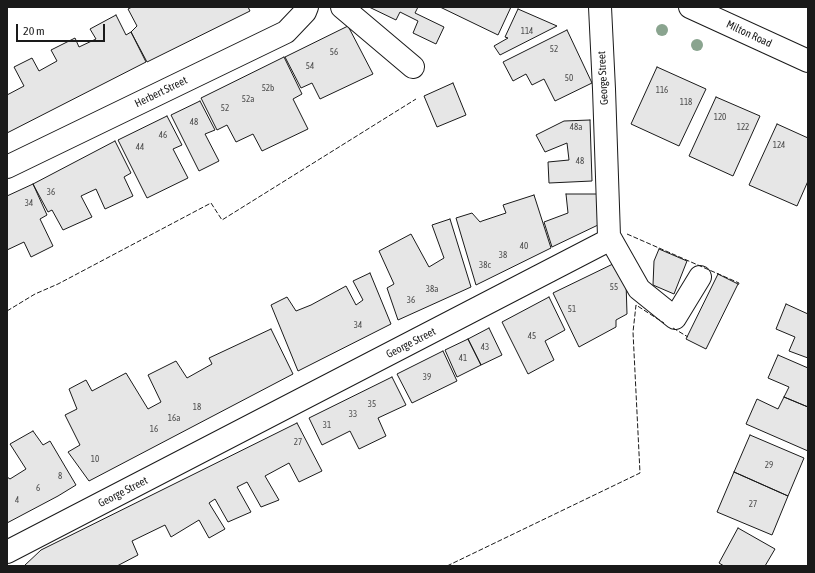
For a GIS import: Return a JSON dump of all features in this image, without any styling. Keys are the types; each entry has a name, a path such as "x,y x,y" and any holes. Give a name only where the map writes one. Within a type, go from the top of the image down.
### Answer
{"street":[{"name":"Herbert Street","path":"7,167 286,32 305,12 307,7"},
{"path":"342,7 413,67"},
{"name":"George Street","path":"7,552 605,242 609,236 600,7"},
{"name":"Milton Road","path":"690,7 808,61"},
{"path":"609,236 639,289 675,318 700,277"}],"building":[{"path":"132,7 248,7 250,11 147,62 131,32 137,26 128,9"},
{"path":"369,7 418,7 415,13 444,27 436,44 413,33 418,21 400,12 396,20"},
{"path":"440,7 511,7 498,35"},
{"path":"518,9 557,26 500,55 494,46 508,38 505,37"},
{"path":"116,15 126,35 131,32 146,62 7,133 7,95 24,86 14,67 32,58 39,71 57,61 51,50 75,38 79,47 96,39 90,29"},
{"path":"348,26 373,74 320,99 312,83 301,88 285,57"},
{"path":"567,30 592,83 555,101 544,79 532,85 526,74 513,81 503,62"},
{"path":"284,57 302,94 293,99 308,129 262,151 253,134 236,142 227,125 217,130 201,98"},
{"path":"657,67 706,89 679,146 631,124"},
{"path":"453,83 466,115 437,127 424,96"},
{"path":"716,97 760,116 733,176 689,156"},
{"path":"200,101 215,130 205,134 219,161 199,171 171,115"},
{"path":"167,116 182,145 173,149 188,178 147,198 118,140"},
{"path":"590,120 592,181 549,183 548,162 569,160 567,143 545,152 536,135 564,121"},
{"path":"777,124 808,138 808,181 797,206 749,185"},
{"path":"115,141 131,173 124,177 133,196 105,209 96,189 81,196 92,217 63,230 52,210 48,212 33,184"},
{"path":"33,184 47,215 40,219 53,246 31,257 24,242 7,250 7,196"},
{"path":"566,194 597,194 598,225 552,247 544,222 568,213"},
{"path":"534,195 551,248 476,285 456,218 472,213 480,222 506,213 503,205"},
{"path":"450,219 471,287 398,320 387,288 394,284 379,251 411,234 429,267 444,258 432,225"},
{"path":"659,249 687,261 674,294 653,285 654,261"},
{"path":"617,262 626,282 627,314 616,320 616,327 579,347 553,293"},
{"path":"370,273 391,324 298,371 271,305 287,297 296,311 311,305 346,286 356,305 363,300 353,281"},
{"path":"718,274 738,284 706,349 686,339"},
{"path":"549,297 565,330 545,341 554,360 528,374 502,322"},
{"path":"786,304 808,314 808,358 789,351 795,337 776,329"},
{"path":"489,328 502,355 481,365 468,339"},
{"path":"271,329 293,374 89,481 68,452 80,445 65,415 77,409 69,389 86,380 92,391 126,373 148,409 161,402 148,375 176,361 187,378 212,364 209,358"},
{"path":"468,339 481,365 457,377 445,350"},
{"path":"443,351 457,381 412,403 397,374"},
{"path":"778,355 808,368 808,407 784,397 789,387 768,378"},
{"path":"392,377 406,405 378,418 386,436 359,449 350,431 322,445 309,418"},
{"path":"784,397 808,407 808,451 746,424 757,399 778,409"},
{"path":"297,423 322,471 299,482 289,463 265,476 279,500 261,507 247,482 237,487 251,512 228,522 215,499 209,503 225,529 209,538 199,520 171,537 165,525 132,541 138,555 117,566 24,566 41,550"},
{"path":"33,431 43,445 50,441 76,485 7,523 7,477 10,479 26,469 10,444"},
{"path":"750,435 804,458 788,496 734,472"},
{"path":"734,472 788,496 772,535 717,512"},
{"path":"738,528 775,549 765,566 724,566 719,563"}],"fence":[{"path":"7,311 35,294 58,284 211,203 222,220 416,99"},
{"path":"627,234 739,283 738,286"},
{"path":"447,566 640,473 633,332 636,305 664,323"},
{"path":"673,328 688,337"}]}
